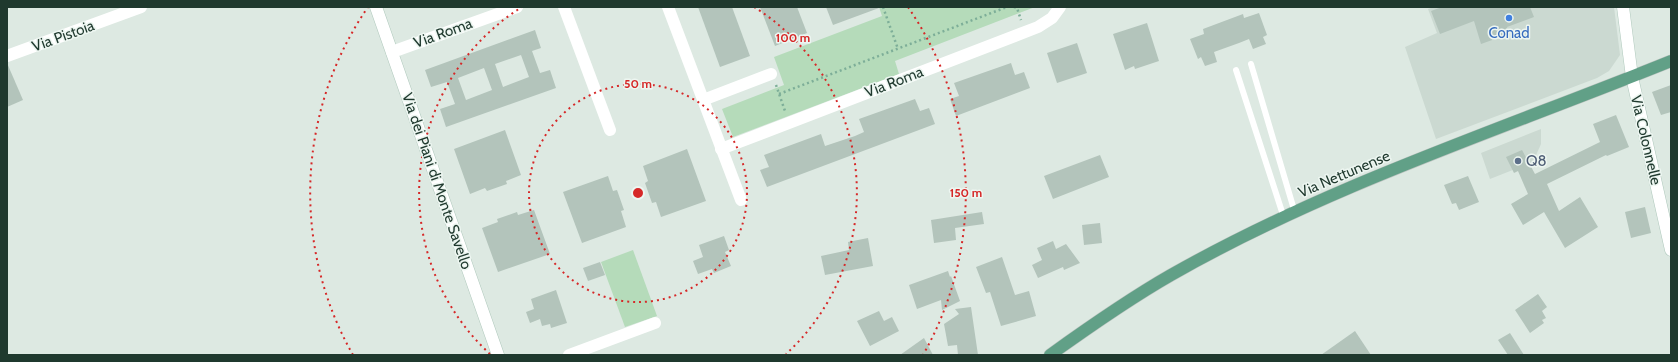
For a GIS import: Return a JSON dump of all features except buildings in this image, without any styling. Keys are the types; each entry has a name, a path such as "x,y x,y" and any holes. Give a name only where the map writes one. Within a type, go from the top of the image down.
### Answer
{"main road":[{"name":"Via Nettunense","path":"1050,355 1099,320 1170,276 1284,218 1336,194 1455,145 1671,61"}],"street":[{"name":"Via Pistoia","path":"7,56 141,7"},
{"name":"Via dei Piani di Monte Savello","path":"376,7 498,355"},
{"name":"Via Roma","path":"392,52 517,7"},
{"path":"564,7 610,130"},
{"path":"668,7 741,200"},
{"name":"Via Roma","path":"722,149 1038,27 1052,18 1060,7"},
{"name":"Via Colonnelle","path":"1623,7 1632,77 1671,250"},
{"path":"703,100 771,74"},
{"path":"569,355 655,323"}],"lane":[{"path":"1251,64 1295,213"},
{"path":"1236,70 1284,218"}],"path":[{"path":"883,7 898,48"},
{"path":"779,94 1006,7"},
{"path":"771,74 790,123"}],"shaded area":[{"path":"1434,7 1614,7 1620,55 1609,71 1597,78 1436,139 1405,47 1437,33 1428,9"},
{"path":"1541,129 1541,144 1533,162 1490,179 1481,153"}],"green space":[{"path":"879,7 1035,7 895,61 899,74 733,137 722,109 784,85 774,57 882,16"},
{"path":"633,250 657,316 625,327 601,262"}],"place":[{"name":"Conad","path":"1509,18"},
{"name":"Q8","path":"1518,161"}]}
